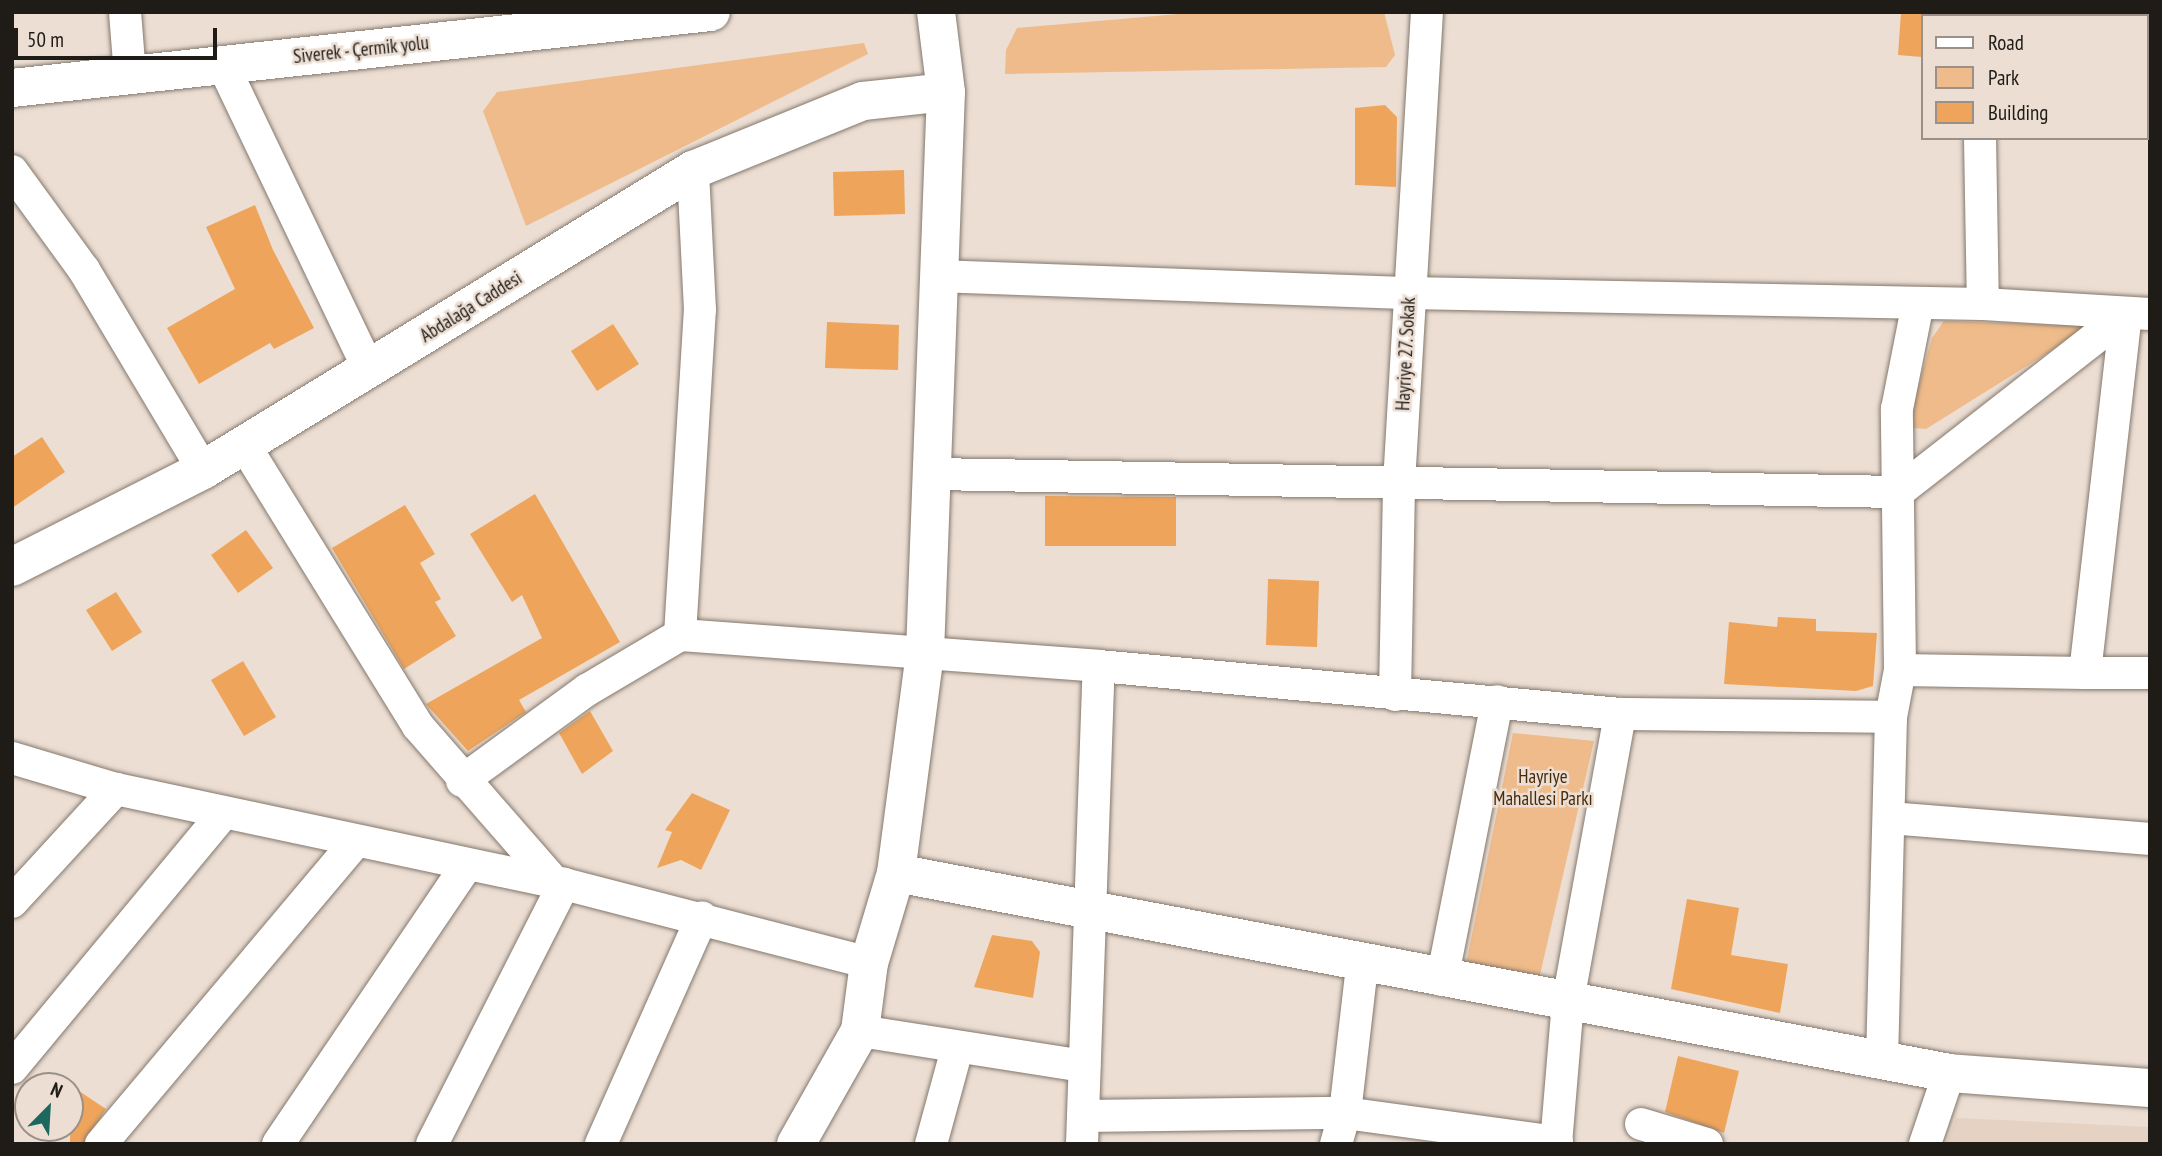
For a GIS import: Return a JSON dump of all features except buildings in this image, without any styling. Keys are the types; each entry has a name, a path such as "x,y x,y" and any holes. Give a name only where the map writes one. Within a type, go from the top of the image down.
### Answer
{"street":[{"path":"125,12 131,75"},
{"name":"Siverek - Çermik yolu","path":"12,88 711,12"},
{"path":"796,1144 860,1031 869,963 896,873 925,653 934,474 946,92 936,12"},
{"name":"Hayriye 27. Sokak","path":"1395,695 1399,483 1427,12"},
{"path":"223,65 369,370"},
{"name":"Abdalağa Caddesi","path":"12,567 245,446 693,170 863,101 946,92"},
{"path":"1980,140 1983,304"},
{"path":"680,635 700,310 693,170"},
{"path":"12,171 84,270 203,470"},
{"path":"939,276 1409,293 1983,304 2138,314"},
{"path":"1882,1060 1891,717 1900,670 1897,408 1918,303"},
{"path":"934,474 1898,492 2138,314"},
{"path":"2085,673 2138,314"},
{"path":"245,446 418,726 462,781 560,883"},
{"path":"462,781 587,690 680,635 1099,666 1620,714 1891,717"},
{"path":"1099,666 1082,1130 1345,1113 1556,1143 1569,1001 1620,714"},
{"path":"1900,670 2150,673"},
{"path":"1442,980 1497,701"},
{"path":"12,758 116,789 355,842 560,883 702,917 869,963"},
{"path":"12,902 116,789"},
{"path":"12,1068 224,813"},
{"path":"1890,818 2150,839"},
{"path":"101,1144 355,842"},
{"path":"278,1144 467,865"},
{"path":"896,873 1362,965 1949,1073 2150,1088"},
{"path":"432,1144 560,883"},
{"path":"601,1144 702,917"},
{"path":"1336,1144 1345,1113 1362,965"},
{"path":"860,1031 957,1049 1084,1066"},
{"path":"931,1144 957,1049"},
{"path":"1925,1144 1949,1073"},
{"path":"1642,1125 1707,1144"}],"shaded area":[{"path":"1956,1118 2150,1127 2150,1144 1946,1144"}],"green space":[{"path":"1202,12 1384,12 1395,55 1386,67 1005,74 1006,50 1017,28"},
{"path":"864,43 868,54 526,226 483,111 497,92"},
{"path":"1944,321 2091,326 1926,429 1913,428 1913,405 1932,338"},
{"name":"Hayriye Mahallesi Parkı","path":"1513,733 1594,741 1539,979 1466,964"}]}
